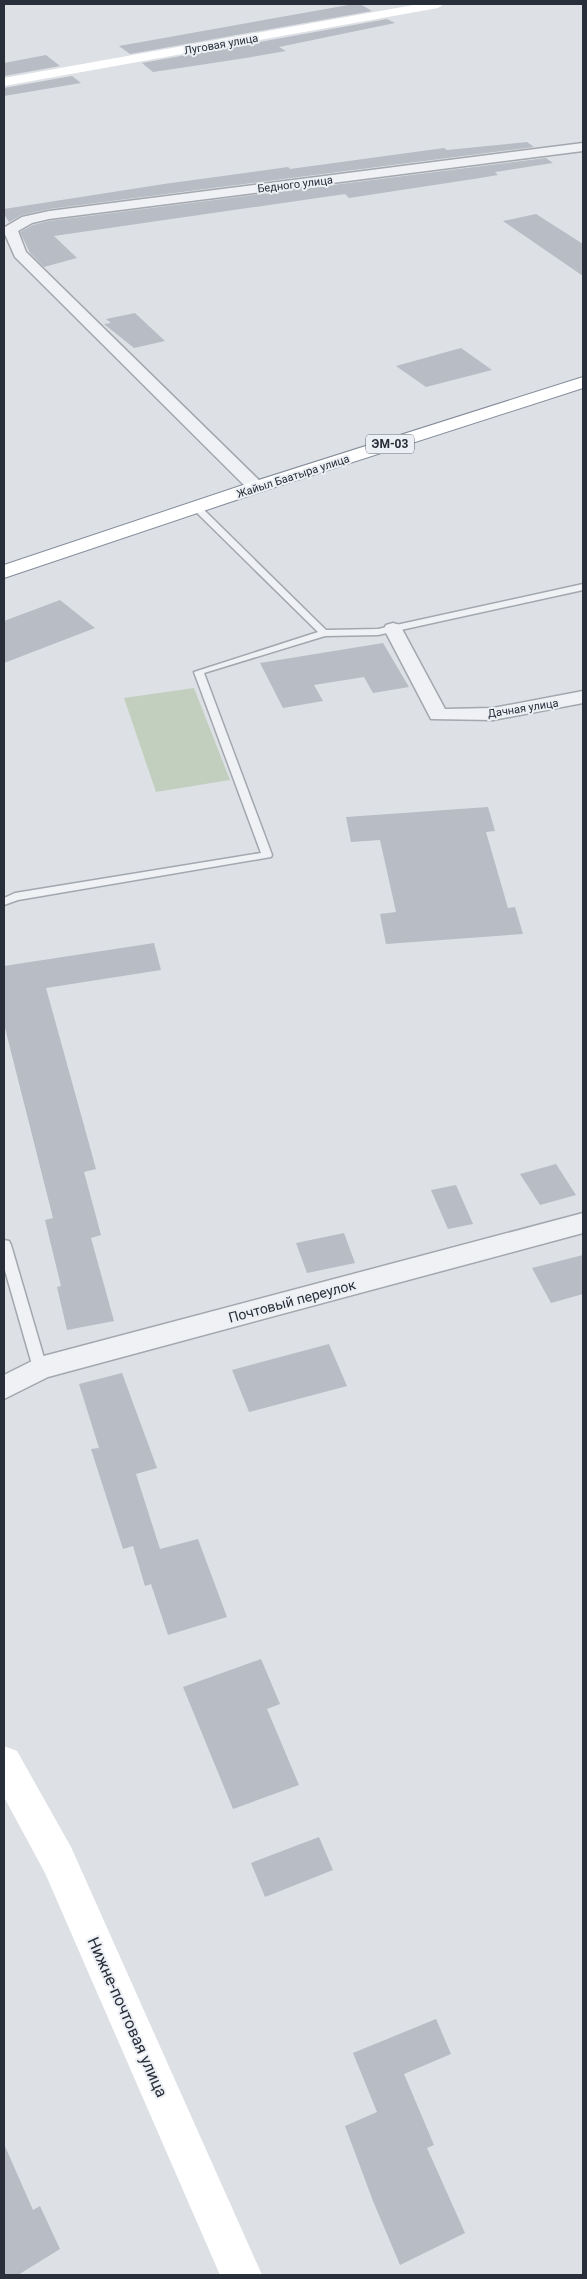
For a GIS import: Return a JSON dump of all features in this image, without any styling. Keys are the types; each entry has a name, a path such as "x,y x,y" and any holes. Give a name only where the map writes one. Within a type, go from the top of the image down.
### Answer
{"main road":[{"name":"Луговая улица","path":"4,82 438,4"},
{"name":"Жайыл Баатыра улица","path":"4,572 256,487 583,382"},
{"name":"Нижне-почтовая улица","path":"4,1763 58,1860 241,2275"}],"street":[{"name":"Бедного улица","path":"20,254 10,230 28,220 583,147"},
{"path":"4,258 20,254 256,487"},
{"name":"Дачная улица","path":"393,629 438,714 493,714 583,697"},
{"name":"Почтовый переулок","path":"4,1388 40,1368 583,1224"}],"lane":[{"path":"196,507 324,633"},
{"path":"4,902 15,897 267,855 199,672 324,633 378,632 583,587"},
{"path":"4,1245 40,1368"}],"green space":[{"path":"194,688 230,780 156,792 124,698"}],"building":[{"path":"360,4 372,11 130,54 119,46"},
{"path":"387,19 395,23 279,47 286,51 153,72 142,63"},
{"path":"46,55 60,66 4,76 4,63"},
{"path":"72,76 81,83 4,96 4,88"},
{"path":"527,142 534,147 49,209 22,215 9,222 4,214 4,209 164,184 444,148 447,150"},
{"path":"546,158 553,163 495,172 498,175 480,178 349,198 345,194 54,236 77,258 44,267 30,253 20,232 33,225 49,221"},
{"path":"536,214 583,244 583,276 503,221"},
{"path":"135,313 165,341 134,348 104,324 111,323 106,319"},
{"path":"461,348 492,370 426,387 396,366"},
{"path":"60,600 95,628 4,663 4,621"},
{"path":"383,643 409,687 373,693 364,677 314,685 323,701 283,708 260,663"},
{"path":"488,807 495,831 486,832 508,908 515,907 523,934 386,944 380,914 396,912 380,840 351,842 346,817"},
{"path":"154,943 161,970 46,988 96,1169 84,1172 101,1235 91,1238 114,1321 67,1330 57,1287 61,1286 45,1220 53,1218 4,1024 4,966"},
{"path":"556,1164 576,1195 540,1205 520,1174"},
{"path":"456,1185 473,1224 448,1229 431,1190"},
{"path":"344,1233 355,1263 307,1273 296,1243"},
{"path":"583,1255 583,1294 551,1303 532,1268"},
{"path":"329,1344 347,1386 249,1412 232,1370"},
{"path":"122,1373 157,1468 136,1474 160,1549 198,1539 227,1617 168,1635 151,1584 145,1586 133,1546 123,1549 91,1449 99,1448 79,1384"},
{"path":"261,1659 280,1704 267,1709 299,1785 233,1809 183,1687"},
{"path":"319,1837 333,1870 265,1897 251,1863"},
{"path":"436,2019 451,2054 404,2074 434,2145 427,2148 465,2233 400,2265 373,2201 345,2126 377,2112 353,2053"},
{"path":"4,2144 33,2210 40,2206 60,2249 18,2275 4,2275"}]}
